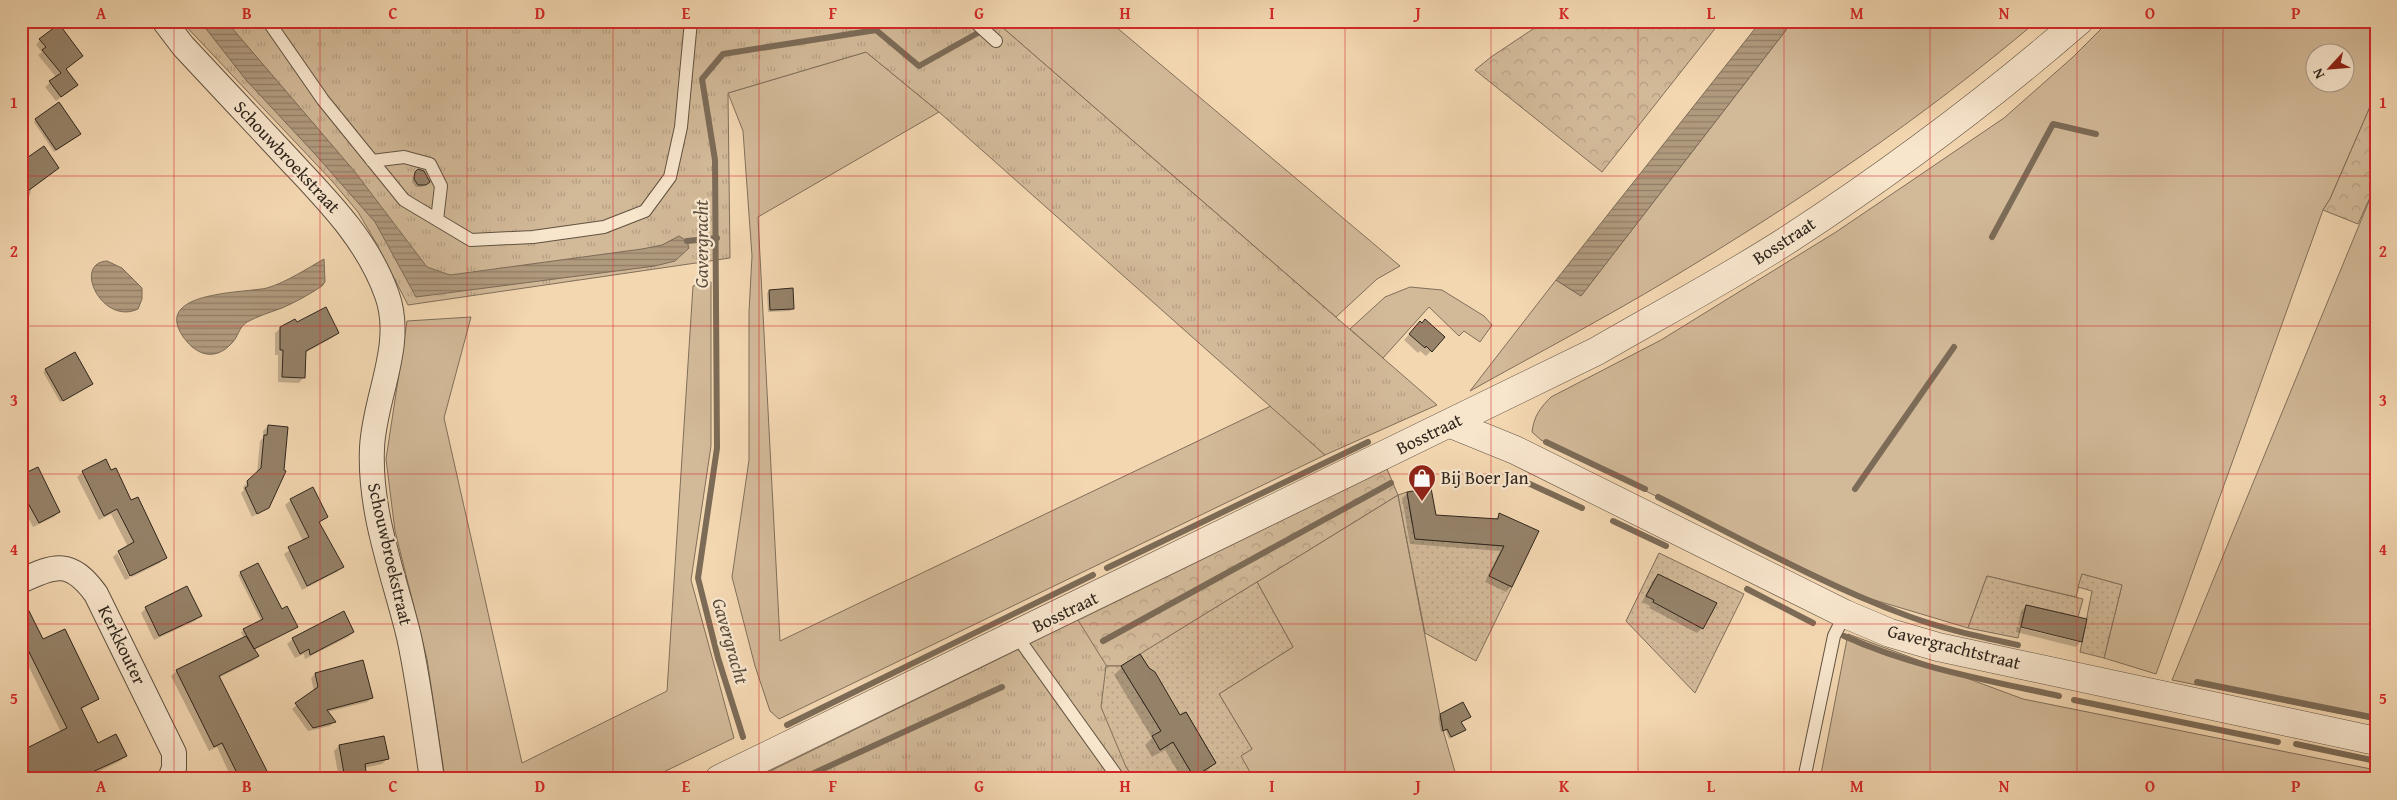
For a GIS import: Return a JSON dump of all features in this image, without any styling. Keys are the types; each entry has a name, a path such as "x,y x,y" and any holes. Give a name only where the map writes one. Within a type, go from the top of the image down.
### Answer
{"street":[{"name":"Schouwbroekstraat","path":"164,21 183,46 343,217 376,269 387,295 392,312 392,343 377,412 372,446 372,480 379,523 410,646 432,779"},
{"name":"Bosstraat","path":"726,775 1016,636 1597,351 1790,239 1931,141 2038,57 2079,21"},
{"name":"Gavergrachtstraat","path":"1451,424 1515,450 1845,614 1890,633 1938,647 2376,741"},
{"name":"Kerkkouter","path":"21,581 47,569 61,566 75,572 88,583 96,594 174,753 174,768 170,779"}],"lane":[{"path":"268,21 322,100 404,200 471,240 533,237 604,227 645,211 670,177 681,127 691,21"},
{"path":"974,21 996,41"},
{"path":"372,161 404,157 430,164 441,186 437,220"},
{"path":"1804,779 1834,636 1845,614"},
{"path":"1016,636 1119,779"}],"green space":[{"path":"181,21 995,21 1437,405 1325,455 939,112 866,52 728,93 730,258 408,305 358,212 332,181"},
{"path":"995,21 1109,21 1400,266 1377,279 1336,317"},
{"path":"1545,21 1721,21 1602,172 1475,70"},
{"path":"1793,21 2037,21 1994,57 1904,125 1764,221 1594,323 1470,391 1556,280 1581,296"},
{"path":"2109,21 2376,21 2376,93 2330,199 2323,210 2156,674 2104,658 2122,585 2082,574 2076,597 1987,576 1968,628 1861,596 1541,440 1532,432 1538,413 1551,397 1661,340 1836,232 2004,118 2073,57"},
{"path":"866,52 939,112 758,217 780,641 1271,406 1325,455 779,719 770,711 755,666 732,577 749,460 749,312 752,256 743,131 728,93"},
{"path":"2376,93 2376,184 2358,224 2323,210 2330,199"},
{"path":"2376,184 2376,721 2172,680"},
{"path":"711,282 711,446 691,580 734,738 649,779 445,779 427,659 395,531 386,459 407,321 471,317 444,418 522,763 667,691 693,286"},
{"path":"1410,287 1442,290 1484,316 1492,325 1480,342 1464,331 1459,336 1429,307 1383,358 1350,329 1385,297"},
{"path":"1387,469 1398,495 1121,666 1107,666 988,779 754,779"},
{"path":"1407,492 1412,523 1415,523 1415,539 1504,546 1490,576 1512,587 1476,661 1425,633 1398,495"},
{"path":"1398,495 1443,730 1457,779 1254,779 1240,756 1252,749 1219,694 1293,647 1257,582"},
{"path":"1659,553 1744,594 1695,693 1626,621"},
{"path":"2082,574 2122,585 2104,658 2080,652 2092,591 2078,587"},
{"path":"1987,576 2083,599 2078,617 2026,605 2018,638 1968,628"},
{"path":"1257,582 1293,647 1219,694 1252,749 1241,756 1254,779 1134,779 1126,767 1101,707 1106,666 1121,666 1161,731 1160,750 1173,742 1194,777 1216,763 1186,712 1172,720 1149,668 1140,654"},
{"path":"1078,620 1155,744 1182,779 754,779"},
{"path":"1848,634 2023,699 2376,770 2376,779 1820,779"}],"shaded area":[{"path":"200,21 226,21 355,172 427,267 450,275 642,249 662,245 679,236 687,241 689,248 675,261 655,266 416,297 375,222 246,80"},
{"path":"1761,21 1793,21 1581,296 1556,280"},
{"path":"324,259 325,282 322,286 282,308 247,322 234,341 218,353 205,354 198,351 182,335 177,321 180,310 191,302 223,293 267,288 289,279"},
{"path":"107,261 122,268 142,288 142,299 138,309 125,312 113,309 103,302 96,292 92,282 92,272 97,264"}],"building":[{"path":"59,24 83,56 66,69 78,85 61,97 49,81 61,73 42,50 46,47 39,39"},
{"path":"59,102 81,134 56,150 35,119"},
{"path":"44,146 59,168 21,196 21,162"},
{"path":"418,169 424,171 430,182 426,185 418,185 414,179 415,172"},
{"path":"793,288 794,309 770,310 769,290"},
{"path":"326,307 339,333 306,351 305,378 282,377 283,350 280,350 280,327 295,319 297,322"},
{"path":"1425,319 1445,337 1432,352 1409,334 1420,321 1422,323"},
{"path":"75,352 93,384 63,401 45,369"},
{"path":"268,425 288,427 284,470 286,471 269,508 257,514 245,488 248,486 247,481 261,468 264,435 267,435"},
{"path":"106,459 111,470 116,468 131,500 138,497 167,558 130,576 118,551 134,542 117,509 104,516 82,471"},
{"path":"38,467 60,512 39,523 28,503 21,506 21,475"},
{"path":"313,487 328,517 319,522 344,567 307,586 288,547 309,537 290,499"},
{"path":"1431,488 1436,515 1498,519 1499,513 1539,531 1512,587 1489,576 1504,546 1415,539 1407,492"},
{"path":"258,563 282,609 287,606 298,627 254,649 243,629 263,619 240,572"},
{"path":"1658,574 1717,603 1703,629 1653,602 1654,600 1646,596"},
{"path":"187,586 202,616 159,636 145,607"},
{"path":"21,595 43,639 65,629 99,699 81,708 98,743 116,734 127,756 88,774 91,779 21,779 21,751 67,728 21,636"},
{"path":"2026,605 2087,619 2082,642 2021,627"},
{"path":"344,611 354,632 310,655 309,649 300,654 292,638"},
{"path":"246,636 259,656 219,676 271,779 240,779 222,743 214,747 176,670"},
{"path":"1140,654 1149,668 1155,672 1180,715 1186,712 1216,763 1194,777 1173,742 1160,750 1152,736 1161,731 1121,666"},
{"path":"363,660 373,698 327,710 336,722 313,728 295,703 318,687 315,673"},
{"path":"1463,702 1471,717 1461,722 1466,730 1451,737 1447,729 1443,731 1440,714"},
{"path":"384,736 389,759 365,764 367,779 345,779 339,745"}],"waterway":[{"name":"Gavergracht","path":"743,737 718,658 698,578 717,448 715,160 702,79 723,54 876,30 919,66 999,21"},
{"path":"1992,237 2053,124 2096,134"},
{"path":"687,241 717,238"},
{"path":"1855,489 1954,347"},
{"path":"1107,568 1368,442"},
{"path":"1546,442 1645,489"},
{"path":"1517,478 1582,508"},
{"path":"1103,641 1391,483"},
{"path":"1658,497 1844,590 1935,625 2018,645"},
{"path":"1613,521 1666,546"},
{"path":"787,725 1093,575"},
{"path":"1747,589 1813,623"},
{"path":"1844,636 1870,647 1923,664 2059,696"},
{"path":"2197,682 2376,718"},
{"path":"801,779 1002,687"},
{"path":"2074,700 2278,742"},
{"path":"2296,744 2376,761"}],"place":[{"name":"Bij Boer Jan","path":"1422,502"}]}
